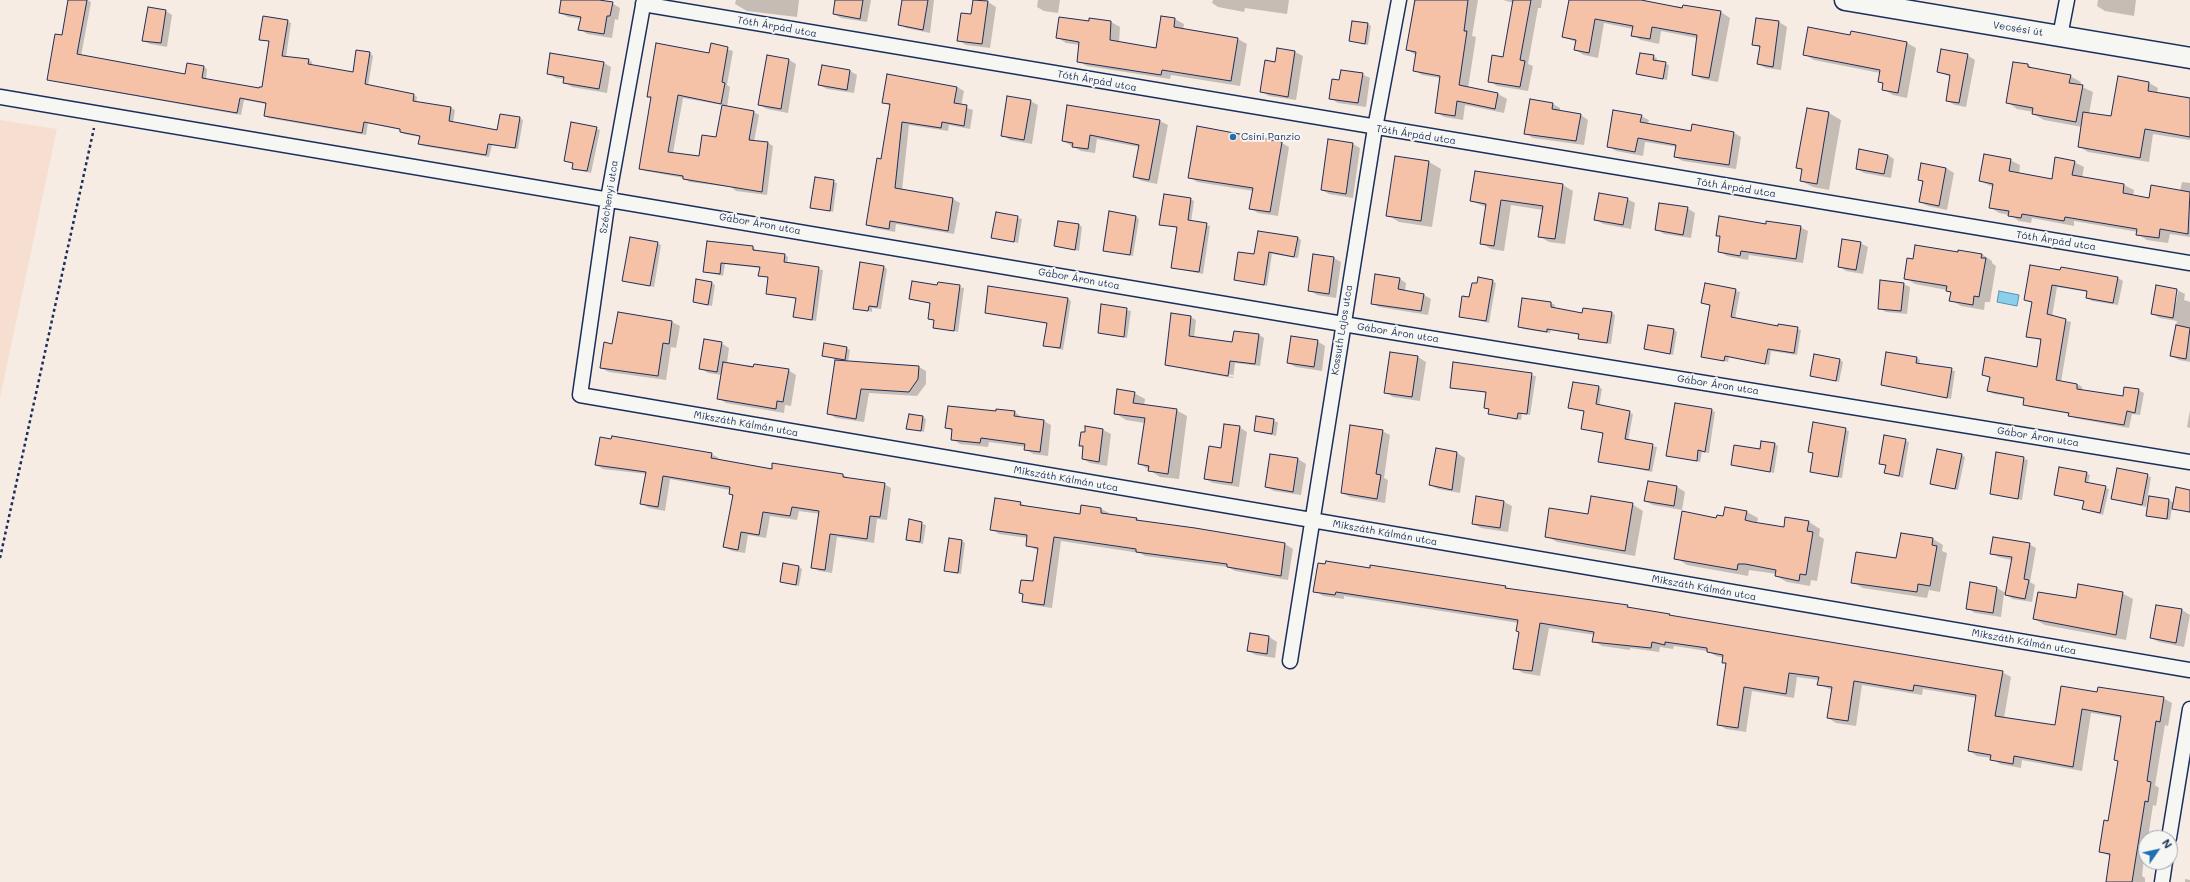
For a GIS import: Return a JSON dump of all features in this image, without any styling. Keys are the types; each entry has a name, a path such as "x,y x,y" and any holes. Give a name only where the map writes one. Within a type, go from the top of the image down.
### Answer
{"main road":[{"name":"Vecsési út","path":"1845,0 2190,58"}],"street":[{"name":"Kossuth Lajos utca","path":"1290,661 1311,521 1375,128 1399,0"},
{"path":"2060,36 2067,0"},
{"name":"Tóth Árpád utca","path":"643,2 1375,128 2190,263"},
{"name":"Széchenyi utca","path":"580,396 608,199 643,2"},
{"name":"Gábor Áron utca","path":"0,97 1343,324 2190,462"},
{"name":"Mikszáth Kálmán utca","path":"580,396 2190,670"},
{"path":"2170,830 2190,708"},
{"path":"2162,882 2164,870"}],"path":[{"path":"0,558 98,114"}],"shaded area":[{"path":"0,120 57,129 0,398"}],"water":[{"path":"1999,291 2019,295 2017,306 1997,302"}],"building":[{"path":"68,0 87,0 77,54 185,74 187,63 204,66 202,78 259,88 262,87 269,41 259,40 263,16 288,20 282,56 309,59 308,64 353,72 356,50 370,52 365,84 414,94 413,101 451,107 449,121 497,130 500,114 520,117 515,148 488,144 486,155 418,144 420,136 400,132 400,129 364,122 362,133 264,116 266,103 240,98 237,113 47,80 55,34 62,35"},
{"path":"561,0 599,0 613,2 610,16 607,16 604,34 578,30 581,17 559,13"},
{"path":"835,0 863,0 860,19 833,14"},
{"path":"902,0 928,0 923,30 898,25"},
{"path":"973,0 988,1 982,44 957,41 961,13 971,14"},
{"path":"1415,0 1468,0 1464,31 1467,31 1459,85 1498,93 1495,109 1457,101 1455,116 1435,113 1440,76 1413,71 1416,52 1406,50"},
{"path":"1513,0 1531,0 1520,60 1525,61 1520,87 1488,82 1492,55 1503,57"},
{"path":"1569,0 1641,0 1682,8 1683,5 1721,11 1709,78 1692,75 1697,35 1652,27 1650,39 1631,36 1633,26 1595,19 1589,53 1574,50 1576,40 1562,37"},
{"path":"148,7 166,10 161,43 142,41"},
{"path":"1161,16 1175,18 1174,27 1238,38 1231,81 1162,70 1161,75 1077,62 1079,42 1056,38 1059,17 1089,21 1089,18 1111,21 1110,40 1156,48"},
{"path":"1756,18 1779,21 1773,67 1757,64 1760,46 1752,45"},
{"path":"1352,21 1368,23 1365,44 1349,41"},
{"path":"1808,27 1850,35 1851,31 1907,42 1898,93 1882,90 1883,83 1878,82 1880,70 1803,55"},
{"path":"656,43 709,53 711,43 728,47 722,82 725,83 721,104 678,95 668,152 699,156 702,135 716,137 722,105 754,111 749,140 768,142 762,192 683,179 683,176 639,169 651,97 647,97"},
{"path":"1277,48 1295,51 1288,97 1260,92 1265,60 1275,62"},
{"path":"1941,49 1968,54 1959,103 1946,101 1950,75 1937,72"},
{"path":"550,53 604,62 599,89 563,83 564,77 547,74"},
{"path":"1640,53 1654,55 1653,60 1666,62 1663,79 1636,74"},
{"path":"767,55 789,59 781,109 758,105"},
{"path":"2013,62 2028,64 2028,67 2071,75 2069,83 2083,85 2076,122 2032,114 2033,108 2006,103"},
{"path":"822,65 850,70 847,90 818,85"},
{"path":"1341,70 1363,73 1358,103 1329,99 1332,79 1339,80"},
{"path":"887,74 957,87 954,103 967,105 964,126 942,122 941,128 902,122 895,188 953,198 948,231 890,221 889,229 866,225 877,158 881,159 890,104 882,103"},
{"path":"2118,76 2149,82 2148,91 2190,98 2190,137 2145,129 2140,158 2078,147 2083,112 2111,116"},
{"path":"1007,96 1031,100 1024,140 1001,136"},
{"path":"1530,99 1553,103 1552,109 1581,114 1576,141 1524,134"},
{"path":"1067,105 1160,120 1149,180 1133,177 1139,145 1090,135 1088,149 1072,147 1073,143 1062,141"},
{"path":"1807,108 1829,112 1817,184 1800,181 1802,169 1796,168"},
{"path":"1613,110 1642,115 1640,122 1691,131 1692,124 1734,132 1729,165 1674,157 1676,145 1638,138 1635,152 1607,147"},
{"path":"571,122 597,127 587,171 572,169 573,163 564,161"},
{"path":"1197,126 1282,142 1270,212 1249,209 1253,188 1188,178"},
{"path":"1328,139 1353,143 1346,194 1321,190"},
{"path":"1859,149 1888,155 1884,174 1856,169"},
{"path":"1984,154 2011,159 2009,171 2052,179 2055,157 2075,161 2072,175 2124,184 2123,193 2149,198 2151,185 2190,192 2188,234 2160,229 2159,238 2136,235 2137,229 2065,217 2064,221 2022,214 2021,218 2008,216 2009,211 1989,208 1993,184 1979,181"},
{"path":"1395,156 1429,161 1421,221 1386,216"},
{"path":"1921,163 1946,168 1939,206 1919,202 1923,181 1918,180"},
{"path":"1475,171 1563,184 1555,239 1538,237 1543,206 1501,200 1494,246 1480,244 1486,204 1470,201"},
{"path":"815,177 834,180 830,211 810,208"},
{"path":"1599,193 1628,198 1623,225 1594,220"},
{"path":"1164,194 1191,198 1188,220 1207,223 1199,272 1171,268 1177,227 1159,225"},
{"path":"1659,203 1688,207 1683,235 1655,230"},
{"path":"1109,211 1136,216 1130,255 1103,251"},
{"path":"996,212 1018,216 1014,242 991,238"},
{"path":"1719,216 1766,224 1766,221 1801,226 1796,259 1741,251 1740,256 1718,252 1720,236 1716,236"},
{"path":"1058,221 1079,224 1075,250 1054,246"},
{"path":"1258,231 1298,237 1294,257 1269,252 1264,285 1234,280 1238,252 1254,254"},
{"path":"630,237 658,242 650,286 622,281"},
{"path":"1842,239 1861,242 1856,270 1838,267"},
{"path":"707,241 753,246 753,250 785,254 784,262 819,267 812,320 793,317 796,298 766,294 768,277 758,276 760,267 721,263 720,274 703,272"},
{"path":"1915,245 1958,252 1958,250 1982,254 1981,258 1986,258 1979,297 1974,296 1973,305 1949,301 1951,292 1946,291 1947,286 1904,279 1907,258 1913,259"},
{"path":"1313,254 1334,257 1329,294 1308,291"},
{"path":"860,262 884,266 877,307 869,306 868,311 853,309"},
{"path":"2030,265 2060,270 2061,267 2118,277 2113,303 2086,298 2087,291 2052,285 2047,314 2066,319 2056,380 2077,384 2077,389 2123,396 2124,387 2139,389 2135,413 2127,411 2124,425 2068,416 2069,413 2023,405 2024,398 1987,391 1990,377 1982,375 1985,357 2037,367 2041,339 2026,337 2032,302 2024,300"},
{"path":"1375,274 1400,278 1398,289 1424,294 1421,311 1371,304"},
{"path":"1478,277 1493,280 1486,321 1459,317 1462,296 1469,297 1472,283 1477,283"},
{"path":"696,279 712,282 708,305 693,302"},
{"path":"1880,280 1904,283 1901,311 1878,309"},
{"path":"912,281 937,285 938,282 960,285 954,331 933,328 934,320 928,319 930,303 909,299"},
{"path":"1705,283 1736,289 1731,317 1778,326 1778,324 1798,327 1794,353 1768,349 1765,364 1725,356 1724,361 1701,357 1710,305 1701,303"},
{"path":"2156,285 2177,289 2173,318 2151,314"},
{"path":"988,286 1068,298 1060,348 1043,346 1047,323 985,313"},
{"path":"1522,298 1551,302 1551,307 1582,313 1583,308 1612,312 1607,343 1578,339 1579,334 1547,329 1547,332 1518,327"},
{"path":"1101,304 1127,308 1124,337 1098,333"},
{"path":"618,312 672,321 669,344 663,343 658,376 600,368 604,342 612,344"},
{"path":"1171,313 1191,316 1189,336 1232,342 1234,331 1259,334 1255,364 1230,361 1228,376 1165,365"},
{"path":"1648,325 1674,329 1670,354 1644,349"},
{"path":"2176,325 2190,328 2186,359 2170,356"},
{"path":"1291,336 1318,340 1314,367 1287,363"},
{"path":"704,339 722,342 717,372 699,369"},
{"path":"824,343 847,347 845,360 822,356"},
{"path":"1390,352 1418,356 1412,397 1384,393"},
{"path":"1886,352 1917,357 1916,363 1952,368 1947,398 1881,385"},
{"path":"1814,354 1840,359 1836,381 1810,376"},
{"path":"835,360 919,366 918,379 909,392 861,389 856,419 827,414"},
{"path":"723,362 753,367 754,364 789,369 783,402 777,401 776,409 717,399"},
{"path":"1453,362 1532,373 1527,414 1518,413 1517,419 1488,414 1489,409 1484,408 1486,392 1450,388"},
{"path":"1573,382 1599,386 1596,404 1630,411 1625,439 1653,444 1649,470 1598,462 1603,433 1581,429 1584,411 1568,408"},
{"path":"1117,389 1135,392 1133,403 1177,409 1168,474 1148,471 1149,466 1138,464 1145,418 1114,414"},
{"path":"1675,403 1712,409 1705,452 1698,450 1697,461 1666,456"},
{"path":"948,406 996,411 996,409 1015,411 1014,416 1044,420 1040,452 1024,450 1025,444 981,438 980,443 951,440 952,429 945,428"},
{"path":"909,414 923,416 921,431 906,429"},
{"path":"1256,416 1274,419 1272,434 1254,431"},
{"path":"1813,422 1846,428 1838,477 1810,472 1813,453 1808,452"},
{"path":"1224,424 1240,426 1232,483 1204,479 1209,446 1221,448"},
{"path":"1350,425 1383,430 1376,474 1381,475 1377,499 1341,493"},
{"path":"1085,426 1103,429 1099,462 1082,459 1083,446 1079,446 1081,432 1085,432"},
{"path":"1884,435 1906,439 1899,476 1884,473 1886,465 1879,464"},
{"path":"612,436 712,453 711,458 772,469 772,463 843,474 843,477 885,483 880,517 870,516 867,539 830,534 825,570 811,568 819,511 792,507 790,516 763,512 759,535 741,532 738,550 723,547 733,495 729,494 730,487 663,476 658,507 640,504 646,472 595,465 600,437 611,439"},
{"path":"1761,441 1775,443 1770,472 1731,465 1734,445 1760,449"},
{"path":"1436,448 1457,452 1452,490 1429,485"},
{"path":"1937,449 1962,454 1955,489 1930,484"},
{"path":"1996,452 2024,457 2018,499 1990,494"},
{"path":"1270,454 1298,458 1293,492 1265,487"},
{"path":"2059,467 2087,472 2085,482 2106,486 2100,513 2082,509 2084,501 2054,495"},
{"path":"2117,468 2148,474 2142,505 2111,499"},
{"path":"1648,481 1677,486 1674,506 1644,501"},
{"path":"2176,487 2190,490 2190,512 2172,509"},
{"path":"1476,496 1504,501 1500,528 1472,524"},
{"path":"1591,496 1633,503 1625,551 1545,537 1549,508 1588,514"},
{"path":"2149,496 2169,499 2167,519 2146,516"},
{"path":"995,498 1021,502 1020,505 1080,514 1081,505 1101,508 1101,513 1137,518 1136,520 1285,543 1281,576 1227,567 1227,564 1136,552 1136,549 1054,537 1044,605 1022,602 1023,594 1019,593 1021,580 1033,581 1038,548 1026,546 1027,535 990,530"},
{"path":"1725,507 1747,511 1745,520 1753,522 1784,527 1785,517 1809,521 1807,531 1813,532 1806,575 1800,574 1799,581 1775,576 1776,570 1745,564 1738,564 1737,570 1674,559 1682,511 1716,518 1717,515 1723,516"},
{"path":"909,519 922,522 920,542 906,540"},
{"path":"1901,533 1933,538 1932,545 1937,546 1930,586 1918,584 1917,592 1851,583 1856,552 1896,558"},
{"path":"1993,537 2030,543 2024,579 2029,580 2025,599 2005,595 2012,557 1990,554"},
{"path":"949,538 962,540 958,573 944,571"},
{"path":"1326,561 1370,568 1370,565 1506,586 1505,588 1628,605 1627,607 1670,614 1669,615 2003,671 1995,716 2055,725 2061,686 2097,692 2098,687 2164,697 2160,722 2156,721 2147,781 2151,782 2148,802 2145,801 2140,830 2138,830 2138,845 2132,882 2106,882 2110,854 2099,852 2104,820 2108,821 2118,761 2114,760 2121,716 2082,709 2073,767 2014,756 2013,764 1990,760 1991,755 1968,751 1976,695 1914,685 1913,691 1854,681 1848,721 1827,718 1832,687 1817,685 1819,677 1789,673 1786,694 1744,687 1738,728 1717,725 1726,663 1722,663 1723,655 1707,652 1707,648 1665,642 1665,645 1652,642 1651,648 1592,642 1594,632 1540,623 1532,671 1513,669 1519,632 1516,631 1518,620 1336,592 1335,595 1313,592 1318,563 1325,564"},
{"path":"783,563 799,566 796,585 780,582"},
{"path":"1970,582 1997,587 1993,613 1966,609"},
{"path":"2078,584 2123,592 2116,635 2033,619 2038,592 2076,598"},
{"path":"2156,605 2182,609 2176,643 2150,638"},
{"path":"1250,633 1269,636 1267,654 1247,651"}],"place":[{"name":"Csini Panzio","path":"1233,137"}]}
